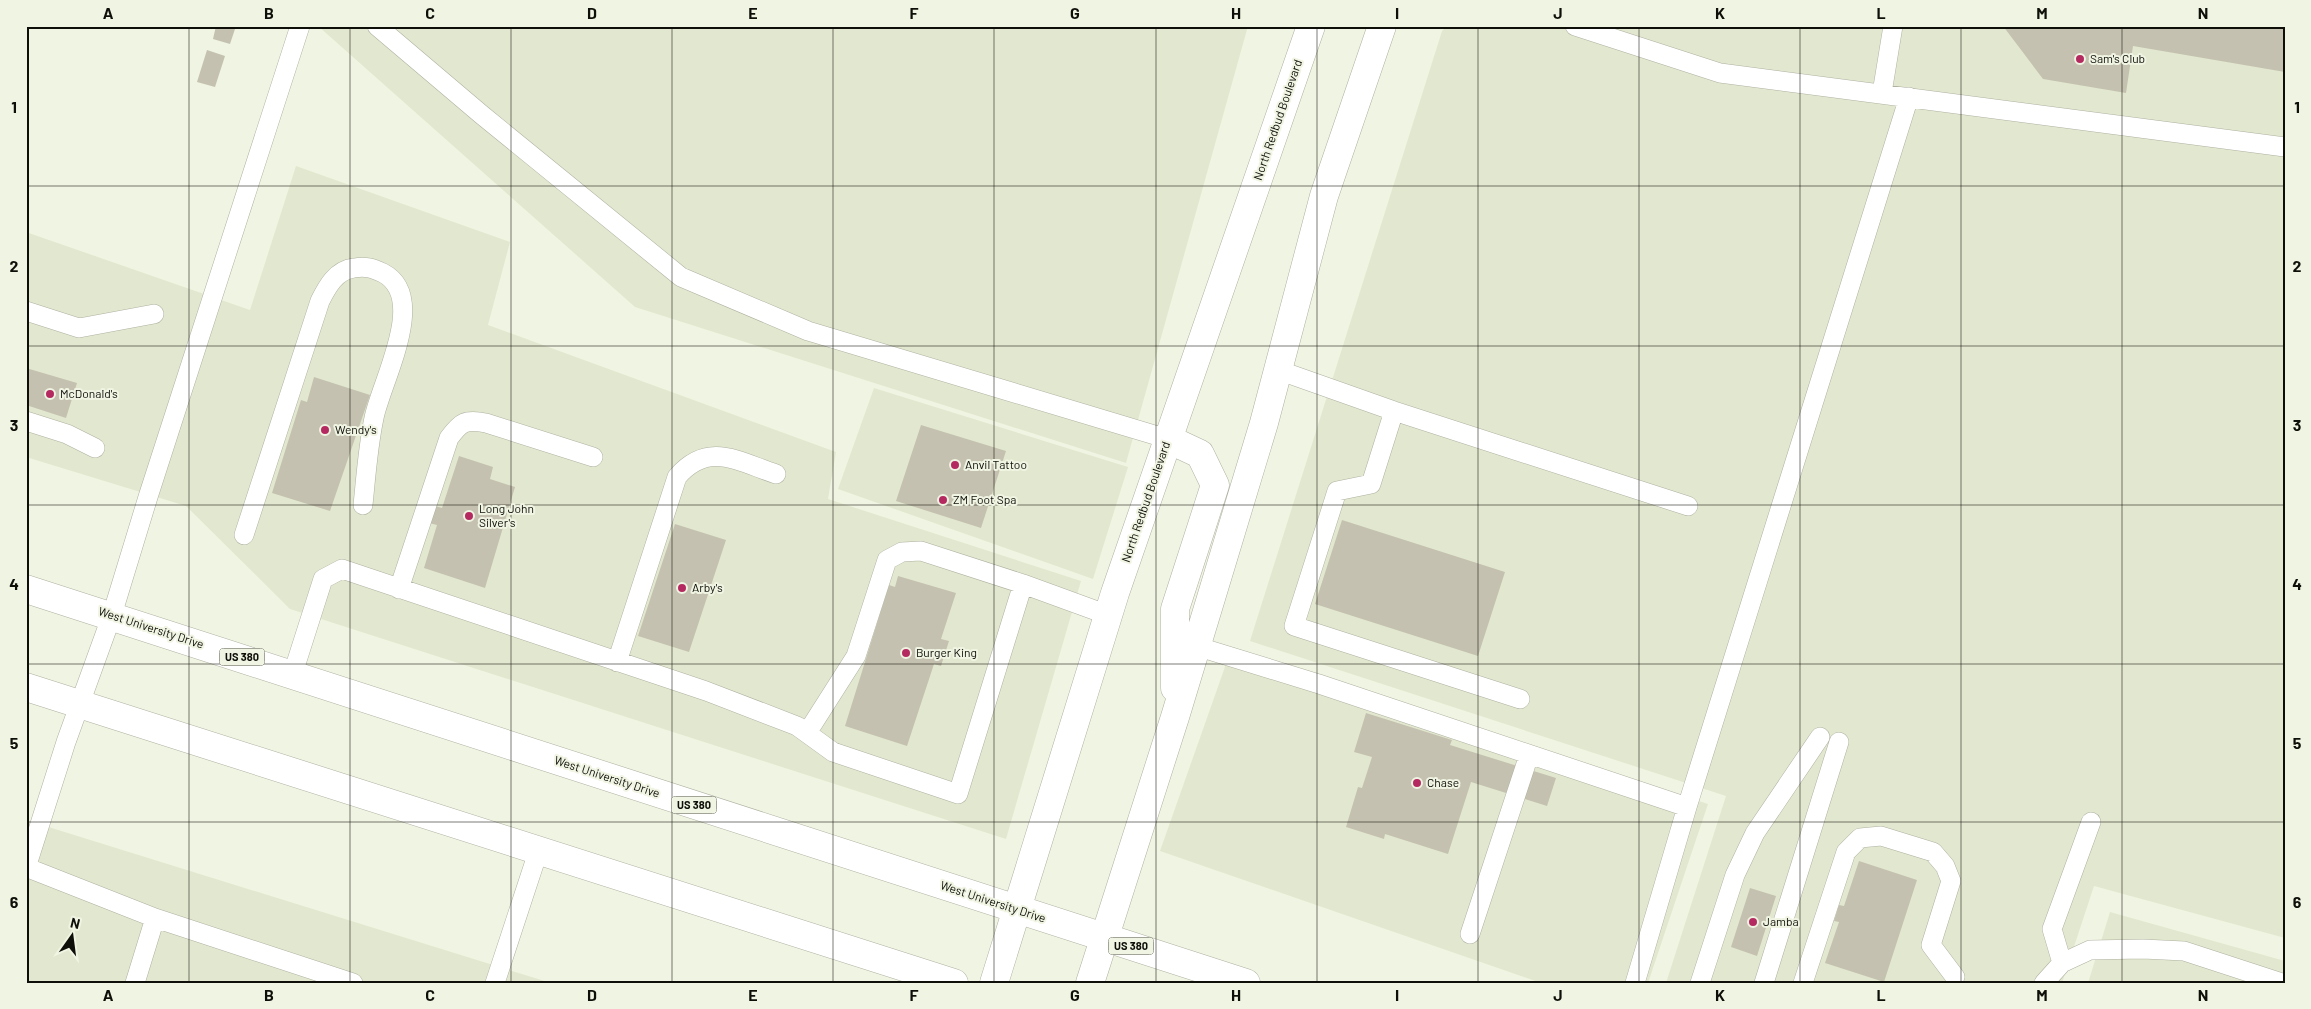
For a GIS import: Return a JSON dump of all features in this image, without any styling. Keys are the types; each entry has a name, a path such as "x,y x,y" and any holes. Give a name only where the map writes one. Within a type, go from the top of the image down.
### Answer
{"main road":[{"name":"North Redbud Boulevard","path":"994,983 1108,616 1311,26"},
{"path":"1090,983 1175,717 1186,643 1278,370 1324,196 1382,26"},
{"path":"1168,439 1200,454 1215,485 1176,608 1186,643"},
{"name":"West University Drive","path":"26,589 293,673 1016,910 1246,983"},
{"path":"26,687 539,849 954,983"}],"lane":[{"path":"300,26 148,497 112,615 80,703 27,868 155,918 353,983"},
{"path":"377,26 482,115 681,277 808,331 1168,439"},
{"path":"1575,26 1720,73 2285,147"},
{"path":"1882,93 1894,26"},
{"path":"1636,983 1687,807 1909,97"},
{"path":"244,535 320,301 331,280 351,268 370,266 389,276 400,289 404,316 389,373 374,416 362,505"},
{"path":"26,311 80,328 154,314"},
{"path":"1278,370 1394,411 1688,506"},
{"path":"1394,411 1371,484 1338,492 1294,626 1520,699"},
{"path":"400,589 449,438 459,424 472,420 486,423 593,457"},
{"path":"26,421 67,434 95,448"},
{"path":"617,662 677,477 688,464 703,458 722,456 776,474"},
{"path":"807,733 856,656 887,560 902,552 922,551 1023,584 1108,616"},
{"path":"293,673 323,579 342,569 706,691 798,726 833,752 958,794 1023,584"},
{"path":"1186,643 1319,684 1687,807"},
{"path":"1700,983 1734,875 1755,833 1820,737"},
{"path":"1764,983 1839,742"},
{"path":"1470,934 1529,755"},
{"path":"2062,963 2052,929 2090,822"},
{"path":"1804,983 1846,852 1860,838 1881,836 1934,852 1945,866 1951,881 1931,945 1955,977"},
{"path":"495,983 539,849"},
{"path":"135,983 155,918"},
{"path":"2044,983 2062,963 2090,950 2184,951 2282,983"}],"shaded area":[{"path":"318,26 1248,26 1126,463 635,307"},
{"path":"1447,26 2285,26 2285,938 2094,886 2062,983 1666,983 1726,796 1250,641 1442,31"},
{"path":"296,166 510,242 488,325 836,452 828,499 1081,581 1006,839 290,609 186,506 26,457 26,232 250,310"},
{"path":"874,388 1128,467 1093,579 838,489"},
{"path":"1232,647 1708,804 1648,983 1541,983 1160,851"},
{"path":"26,820 551,983 26,983"},
{"path":"2110,912 2285,961 2285,983 2088,983"}],"building":[{"path":"216,26 236,26 230,44 213,39"},
{"name":"Sam's Club","path":"2003,26 2285,26 2285,72 2133,46 2126,93 2043,79"},
{"path":"207,50 225,56 215,87 197,82"},
{"name":"McDonald's","path":"26,368 77,383 66,418 26,405"},
{"name":"Wendy's","path":"314,377 370,395 330,511 272,493 301,400 307,402"},
{"path":"921,425 1006,451 981,528 896,501"},
{"name":"Long John Silver's","path":"459,456 493,467 490,479 515,487 485,588 424,568 437,525 429,523 435,506 442,508"},
{"path":"1342,520 1505,572 1478,656 1315,604"},
{"name":"Arby's","path":"675,524 726,540 689,652 638,636"},
{"name":"Burger King","path":"898,576 956,593 941,639 949,641 941,666 934,664 907,746 845,726 889,585 895,587"},
{"name":"Chase","path":"1366,713 1452,740 1450,745 1556,778 1547,806 1471,782 1448,854 1385,834 1384,839 1346,827 1358,787 1362,788 1372,757 1354,752"},
{"path":"1859,861 1917,880 1884,982 1825,963 1839,922 1834,921 1839,905 1844,906"},
{"name":"Jamba","path":"1750,888 1776,896 1757,956 1731,947"}],"place":[{"name":"Sam's Club","path":"2080,59"},
{"name":"McDonald's","path":"50,394"},
{"name":"Wendy's","path":"325,430"},
{"name":"Anvil Tattoo","path":"955,465"},
{"name":"ZM Foot Spa","path":"943,500"},
{"name":"Long John Silver's","path":"469,516"},
{"name":"Arby's","path":"682,588"},
{"name":"Burger King","path":"906,653"},
{"name":"Chase","path":"1417,783"},
{"name":"Jamba","path":"1753,922"}]}
